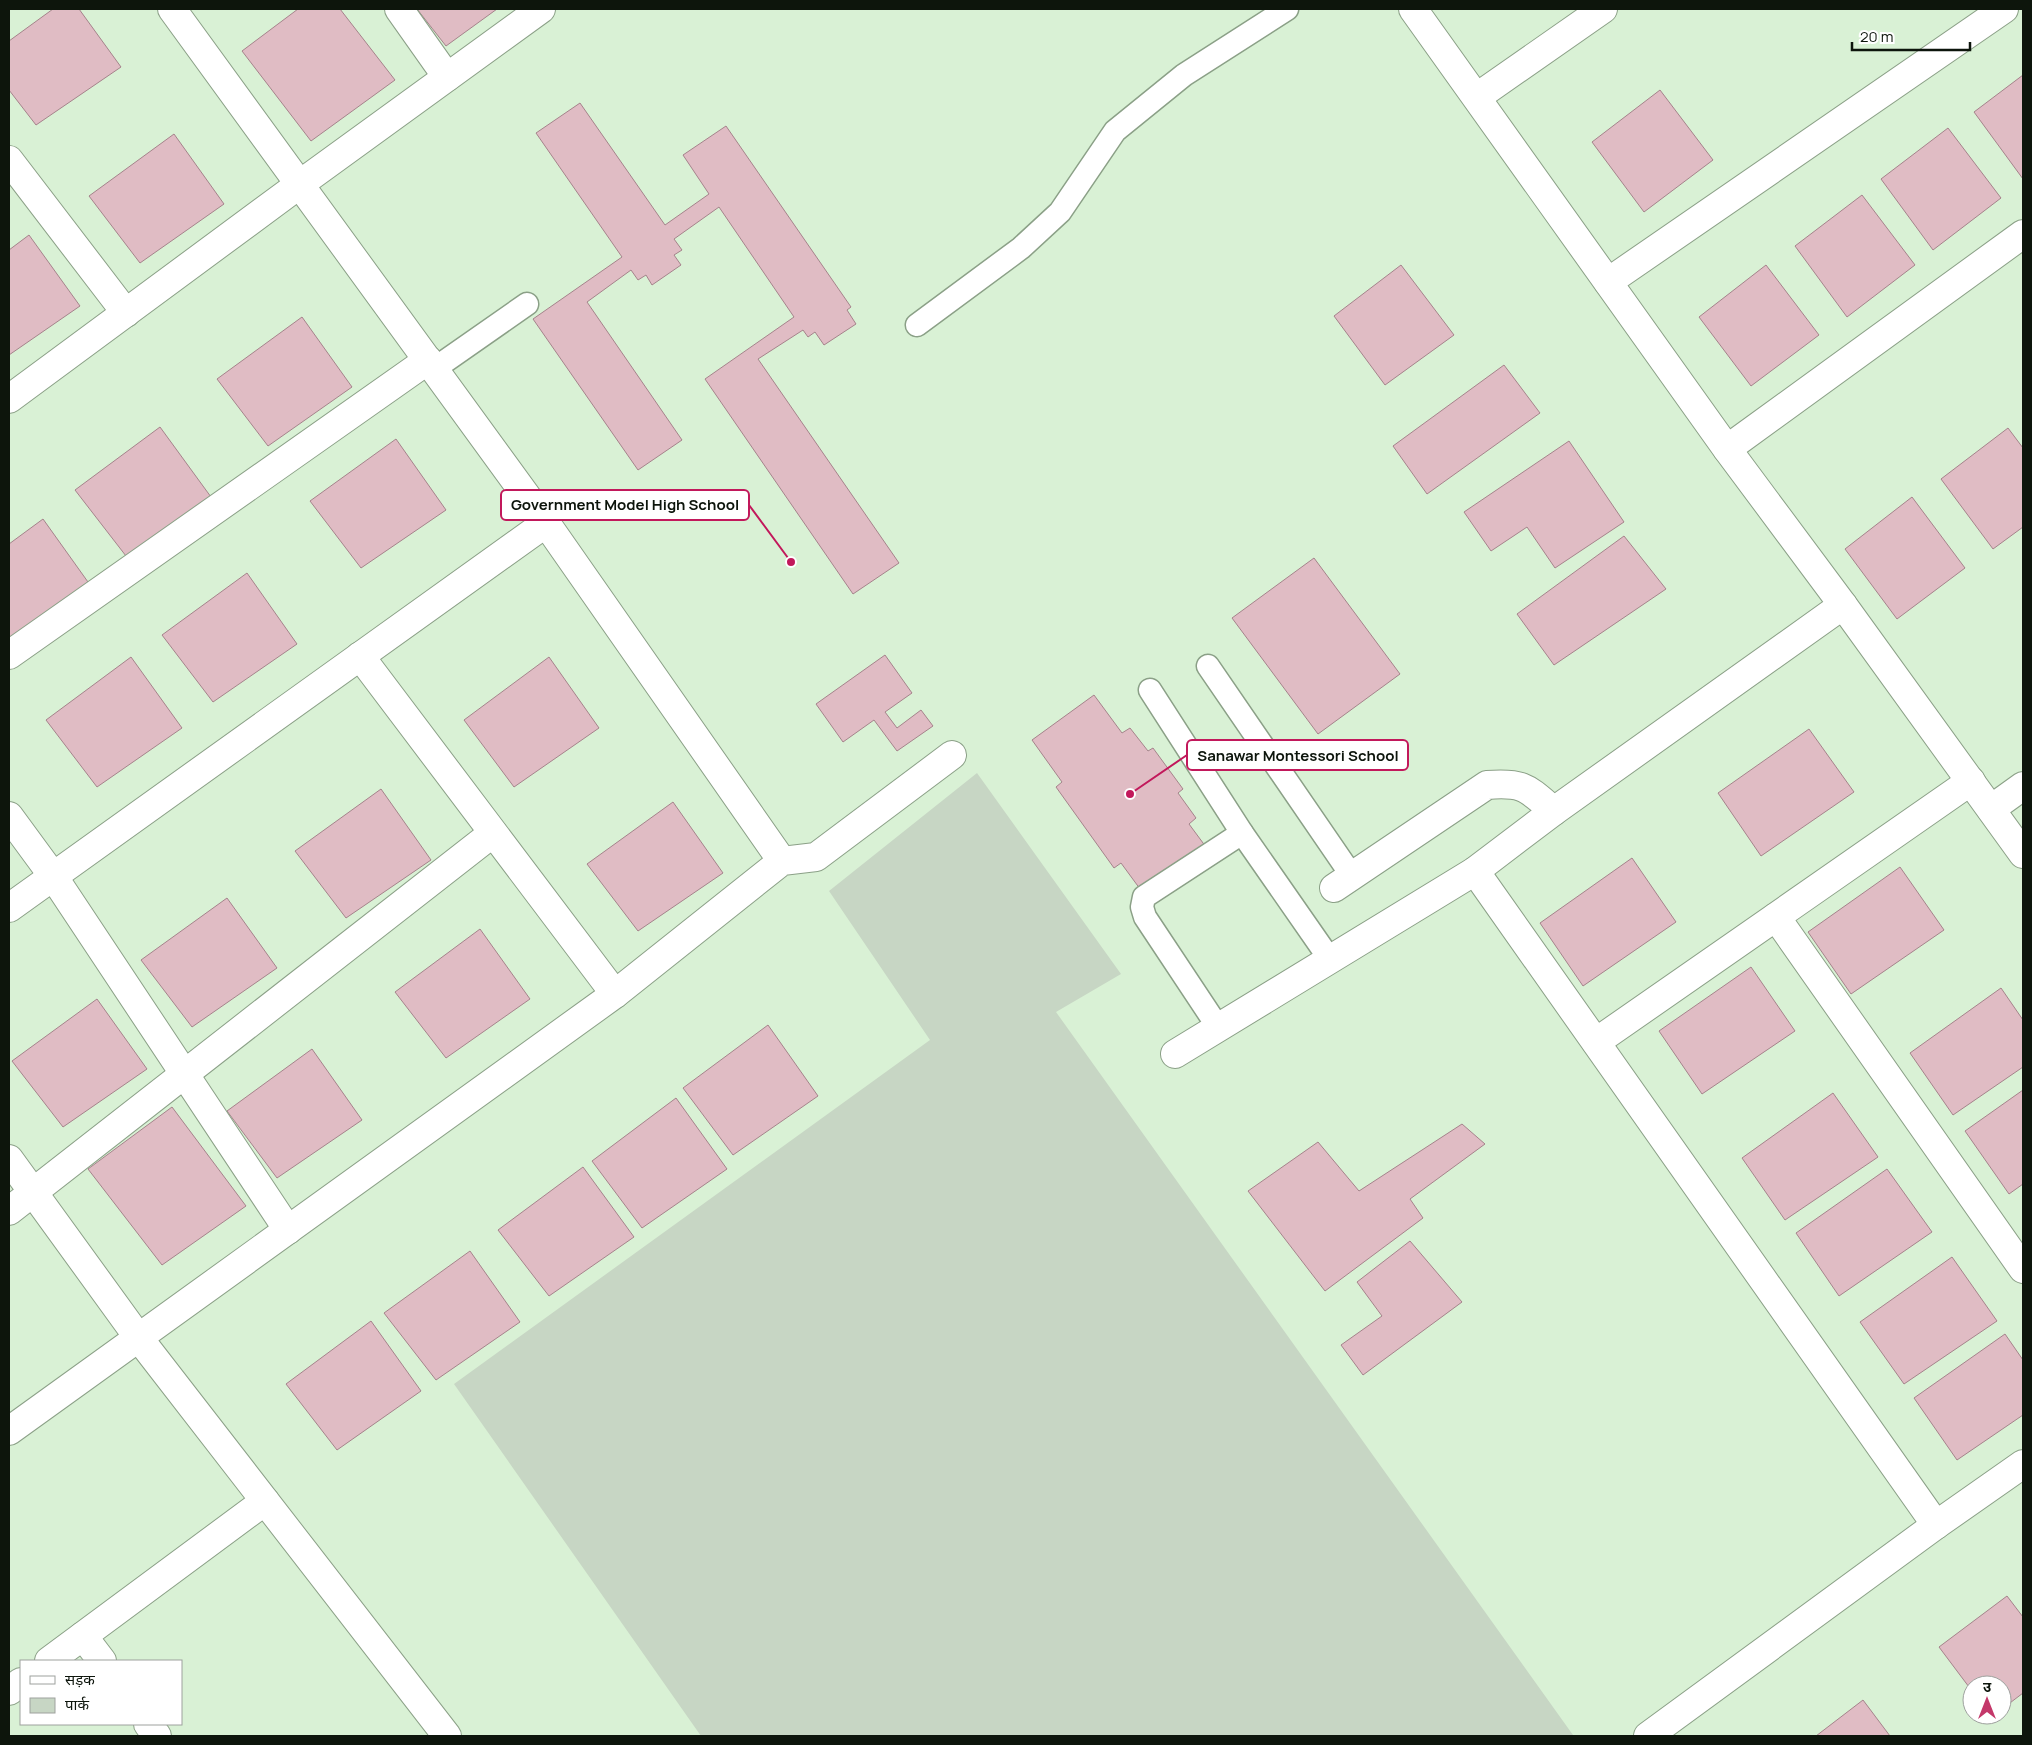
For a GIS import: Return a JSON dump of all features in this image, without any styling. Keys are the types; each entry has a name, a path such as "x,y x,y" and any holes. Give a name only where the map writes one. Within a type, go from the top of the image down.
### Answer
{"street":[{"path":"172,9 546,523 782,862"},
{"path":"399,9 447,77"},
{"path":"9,399 541,9"},
{"path":"1413,9 1727,449 1844,605 2023,854"},
{"path":"1477,97 1603,9"},
{"path":"1608,282 2004,9"},
{"path":"9,161 126,313"},
{"path":"1727,449 2023,234"},
{"path":"9,655 431,364"},
{"path":"9,908 546,523"},
{"path":"1175,1054 1329,958 1475,871 1554,811 1844,605"},
{"path":"360,656 615,994"},
{"path":"9,1430 615,994 782,862 816,857 952,756"},
{"path":"1596,1042 1971,782"},
{"path":"1343,882 1487,785 1510,784 1527,789 1554,811"},
{"path":"1991,809 2023,786"},
{"path":"9,816 53,876 288,1230"},
{"path":"9,1211 493,833"},
{"path":"1475,871 1936,1525"},
{"path":"1776,917 2023,1269"},
{"path":"9,1159 138,1338 447,1736"},
{"path":"1648,1736 1936,1525 2023,1464"},
{"path":"51,1660 265,1501"},
{"path":"84,1636 101,1660"},
{"path":"9,1692 20,1683"},
{"path":"149,1725 157,1736"}],"lane":[{"path":"917,325 1021,248 1060,212 1115,130 1184,75 1287,9"},
{"path":"431,364 527,304"},
{"path":"1208,666 1343,882"},
{"path":"1150,690 1242,833 1329,958"},
{"path":"1218,1027 1145,917 1142,907 1144,897 1242,833"}],"green space":[{"path":"977,773 1121,974 1056,1012 1573,1735 701,1736 454,1384 930,1040 829,891"}],"building":[{"path":"53,9 79,9 121,67 36,125 9,90 9,41"},
{"path":"298,9 340,9 395,80 311,141 242,51"},
{"path":"417,9 497,9 446,46"},
{"path":"2023,75 2023,179 1974,112"},
{"path":"1660,90 1713,160 1644,212 1592,142"},
{"path":"580,103 665,225 709,194 683,155 726,126 851,307 847,310 856,324 824,345 815,332 808,337 803,330 758,359 899,563 853,594 705,379 794,317 719,207 674,239 682,250 674,255 681,265 652,285 646,275 638,280 631,270 587,302 682,440 638,470 533,319 622,257 536,133"},
{"path":"1948,128 2001,198 1933,250 1881,179"},
{"path":"174,134 224,204 140,263 89,196"},
{"path":"1862,195 1915,265 1847,317 1795,246"},
{"path":"29,235 80,306 9,355 9,250"},
{"path":"1401,265 1454,335 1385,385 1334,316"},
{"path":"1766,265 1819,335 1751,386 1699,317"},
{"path":"302,317 352,387 268,446 217,379"},
{"path":"1504,365 1540,413 1427,494 1393,446"},
{"path":"160,427 211,497 126,556 75,490"},
{"path":"2008,428 2023,448 2023,527 1993,549 1941,479"},
{"path":"396,439 446,510 361,568 310,501"},
{"path":"1569,441 1624,522 1555,568 1527,527 1491,551 1464,512"},
{"path":"1912,497 1965,568 1897,619 1845,549"},
{"path":"43,519 93,589 9,648 9,544"},
{"path":"1624,536 1666,589 1554,665 1517,614"},
{"path":"1314,558 1400,674 1318,734 1232,618"},
{"path":"247,573 297,644 213,702 162,635"},
{"path":"885,655 912,693 885,712 897,728 921,710 933,726 897,751 874,720 843,742 816,704"},
{"path":"131,657 182,728 97,787 46,720"},
{"path":"549,657 599,728 514,787 464,720"},
{"path":"1094,695 1122,733 1130,728 1148,751 1153,748 1183,789 1178,793 1196,818 1189,824 1206,847 1143,893 1121,863 1114,868 1056,787 1062,782 1032,740"},
{"path":"1809,729 1854,792 1761,856 1718,793"},
{"path":"381,789 431,860 346,918 295,851"},
{"path":"673,802 723,873 638,931 587,864"},
{"path":"1632,858 1676,922 1583,986 1540,923"},
{"path":"1900,867 1944,930 1851,994 1808,932"},
{"path":"227,898 277,968 192,1027 141,960"},
{"path":"480,929 530,999 446,1058 395,992"},
{"path":"1751,967 1795,1031 1702,1094 1659,1031"},
{"path":"2001,988 2023,1020 2023,1067 1953,1115 1910,1053"},
{"path":"97,999 147,1069 63,1127 12,1061"},
{"path":"768,1025 818,1096 733,1155 683,1088"},
{"path":"312,1049 362,1120 277,1178 227,1111"},
{"path":"2023,1090 2023,1184 2009,1194 1965,1131"},
{"path":"1833,1093 1878,1157 1785,1220 1742,1158"},
{"path":"676,1098 727,1169 642,1228 592,1161"},
{"path":"172,1107 246,1206 162,1265 88,1169"},
{"path":"1462,1124 1485,1144 1410,1199 1423,1218 1325,1291 1248,1191 1318,1142 1359,1191"},
{"path":"583,1167 634,1237 549,1296 498,1230"},
{"path":"1887,1169 1932,1232 1839,1296 1796,1233"},
{"path":"1410,1241 1462,1302 1363,1375 1341,1345 1382,1316 1357,1282"},
{"path":"470,1251 520,1322 436,1380 384,1313"},
{"path":"1952,1257 1997,1321 1904,1384 1860,1322"},
{"path":"371,1321 421,1391 337,1450 286,1384"},
{"path":"2005,1334 2023,1360 2023,1415 1957,1460 1914,1398"},
{"path":"2007,1596 2023,1617 2023,1693 2012,1701 2012,1675 1962,1675 1962,1678 1939,1647"},
{"path":"1863,1700 1890,1736 1816,1736"}],"place":[{"name":"Government Model High School","path":"791,562"},
{"name":"Sanawar Montessori School","path":"1130,794"}]}
